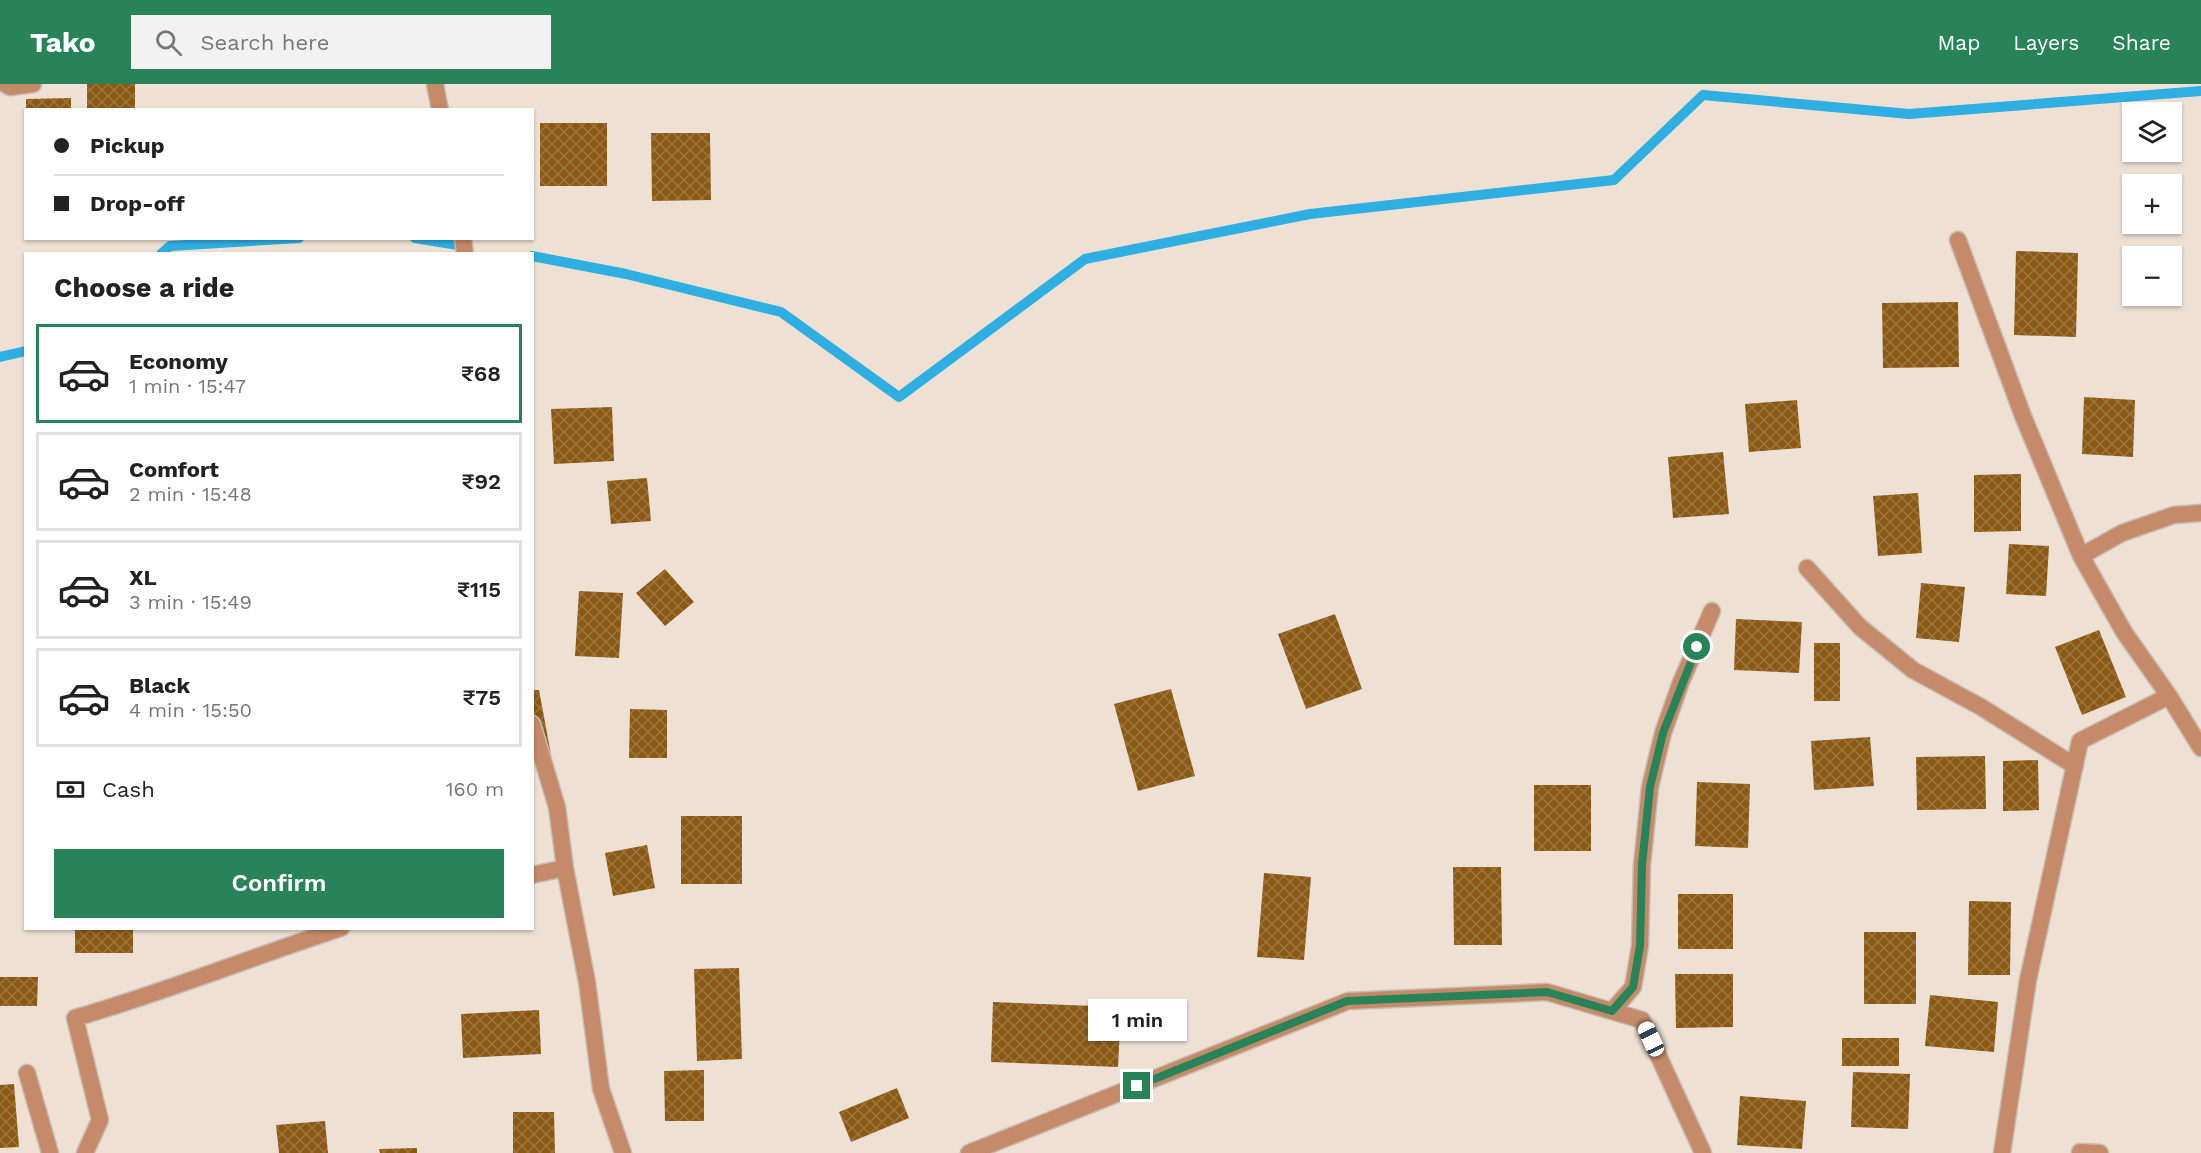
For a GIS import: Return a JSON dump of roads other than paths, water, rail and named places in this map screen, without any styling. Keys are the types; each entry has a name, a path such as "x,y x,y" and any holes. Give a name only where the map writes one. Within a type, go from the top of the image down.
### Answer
{"street":[{"path":"5,84 10,87 33,84"},
{"path":"435,84 440,108"},
{"path":"1958,240 2023,417 2081,556 2124,632 2169,696 2201,748"},
{"path":"2081,556 2133,530 2174,515 2201,513"},
{"path":"1807,568 1860,627 1913,670 1981,707 2075,766"},
{"path":"1612,1011 1633,987 1640,946 1642,865 1650,787 1663,733 1681,682 1712,611"},
{"path":"2002,1153 2028,980 2080,741 2169,696"},
{"path":"534,731 557,807 565,868 587,982 601,1089 622,1153"},
{"path":"534,875 565,868"},
{"path":"85,1153 100,1120 75,1018 134,1001 270,951 336,930"},
{"path":"969,1153 1347,1001 1547,992 1642,1020 1703,1153"},
{"path":"27,1072 50,1153"},
{"path":"2073,1153 2100,1153"}],"waterway":[{"path":"534,256 626,274 781,312 899,397 1085,259 1310,214 1614,180 1703,95 1909,114 2201,91"},
{"path":"163,252 170,246 267,240"},
{"path":"427,240 458,245"},
{"path":"0,357 24,351"}]}
